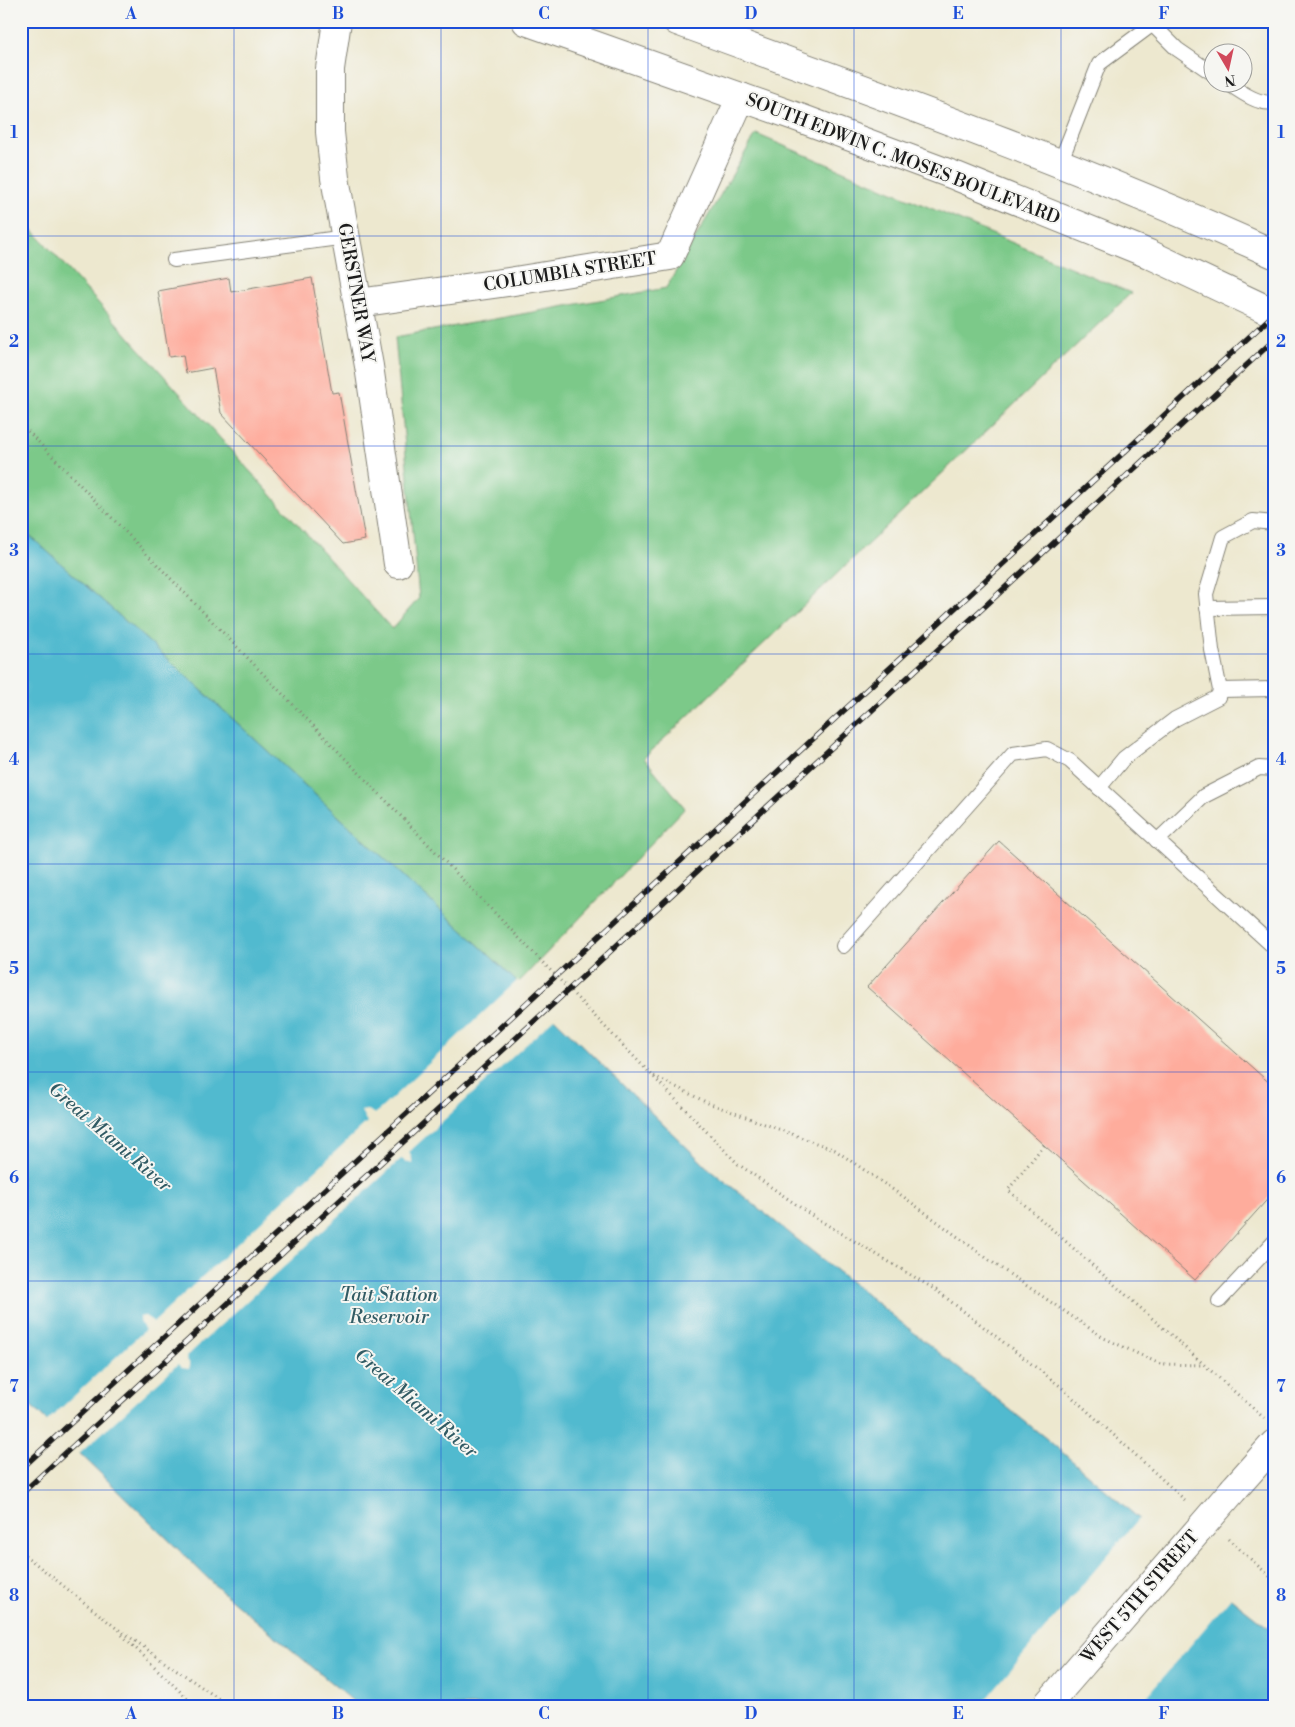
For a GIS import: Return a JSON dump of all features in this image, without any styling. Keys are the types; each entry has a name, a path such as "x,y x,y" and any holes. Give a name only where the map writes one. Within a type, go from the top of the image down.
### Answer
{"main road":[{"name":"GERSTNER WAY","path":"337,21 330,69 330,132 336,178 369,366 398,564"},
{"name":"SOUTH EDWIN C. MOSES BOULEVARD","path":"526,21 956,176 1140,250 1274,313"},
{"path":"677,21 709,27 1060,163 1199,220 1274,254"},
{"name":"COLUMBIA STREET","path":"358,303 508,282 670,256 741,97"},
{"name":"WEST 5TH STREET","path":"1046,1706 1234,1489 1271,1433"}],"lane":[{"path":"1060,163 1099,64 1155,23 1176,49 1202,66"},
{"path":"1241,92 1269,103 1274,102"},
{"path":"174,260 346,237"},
{"path":"1099,788 1124,758 1175,719 1218,697 1220,690 1212,650 1206,594 1223,536 1252,521 1274,523"},
{"path":"1207,608 1274,607"},
{"path":"1220,690 1274,690"},
{"path":"843,946 1014,754 1047,749 1070,761 1274,947"},
{"path":"1157,841 1204,796 1259,768 1274,770"},
{"path":"1219,1301 1274,1242"}],"path":[{"path":"21,424 738,1164 814,1217 936,1290 1060,1386 1193,1507"},
{"path":"652,1074 708,1103 835,1150 908,1200 996,1265 1104,1338 1160,1364 1204,1365"},
{"path":"1044,1145 1008,1190 1204,1365 1271,1433"},
{"path":"1222,1534 1274,1580"},
{"path":"21,1552 115,1627 229,1706"},
{"path":"115,1627 195,1706"}],"green space":[{"path":"756,134 1131,293 644,758 685,808 518,983 160,652 21,528 21,217 392,629 419,598 395,337 666,288"}],"water":[{"name":"Tait Station Reservoir","path":"21,528 160,652 486,952 707,1167 1048,1440 1232,1599 1274,1632 1274,1706 359,1706 221,1591 21,1396"}],"pier":[{"path":"518,980 556,1017 409,1152 412,1164 401,1159 186,1357 190,1365 189,1369 181,1368 178,1364 78,1455 45,1423 145,1330 139,1317 145,1316 154,1322 367,1122 361,1111 367,1110 375,1114"},
{"path":"1140,1517 1232,1596 1139,1706 980,1706"}],"building":[{"path":"229,278 231,292 312,278 332,393 339,392 365,540 343,544 221,413 213,368 186,373 183,355 169,357 158,291"},
{"path":"999,841 1274,1087 1274,1192 1195,1280 867,987"}],"railway":[{"path":"21,1469 1274,314"},
{"path":"21,1494 1274,340"}],"water label":[{"name":"Great Miami River","path":"110,1137"},
{"name":"Great Miami River","path":"416,1403"}]}
